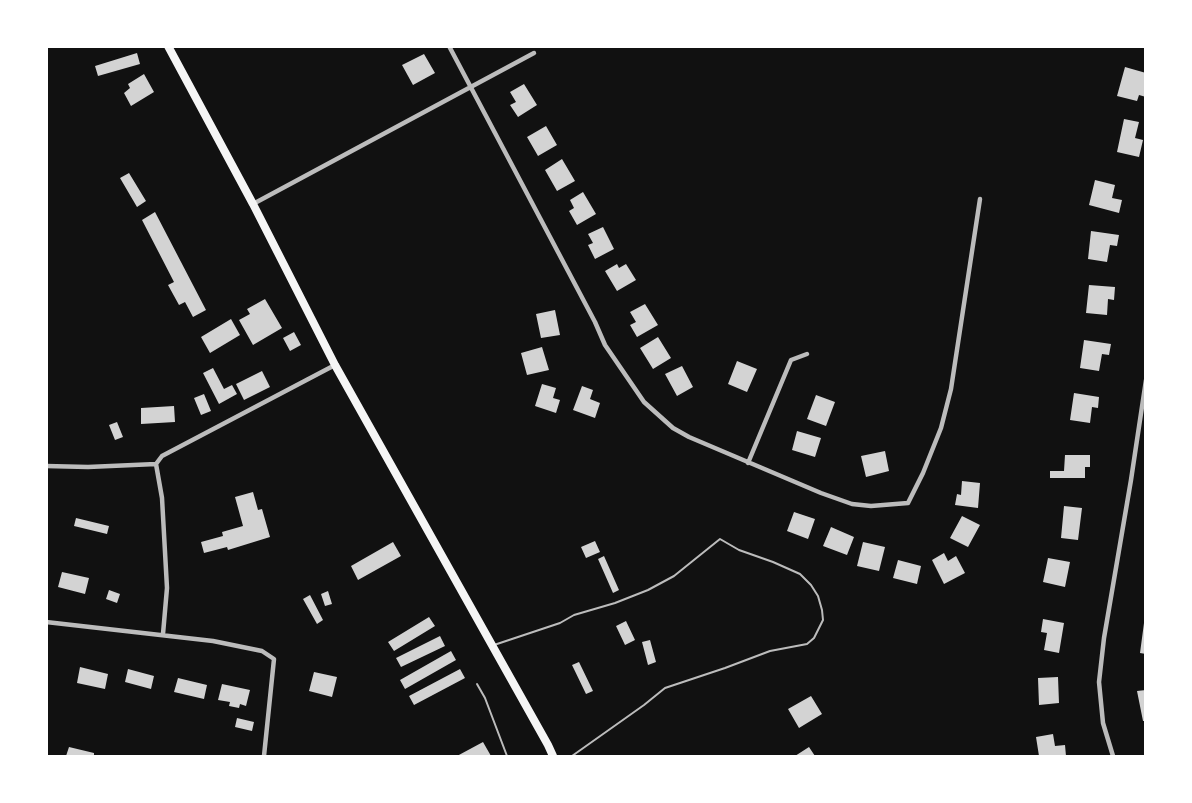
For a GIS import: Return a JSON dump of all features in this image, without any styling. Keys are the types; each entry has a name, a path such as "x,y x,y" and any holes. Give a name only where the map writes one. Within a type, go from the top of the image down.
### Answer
{"highway":[{"path":"168,46 253,204 335,365 553,756"}],"street":[{"path":"449,46 605,345 644,402 673,428 689,437 852,504 871,506 908,503 923,473 941,428 951,389 980,199"},
{"path":"253,204 534,52"},
{"path":"748,462 791,360 807,354"},
{"path":"163,634 167,588 162,498 156,465 162,456 335,365"},
{"path":"1113,756 1102,723 1099,682 1104,638 1146,380"},
{"path":"46,466 156,465"},
{"path":"46,622 134,633 163,634 262,651 274,659 264,756"}],"lane":[{"path":"492,645 648,590 674,576 720,539 739,550 800,574 811,585 818,596 823,620 814,638 807,644 770,651 665,688 572,756"},
{"path":"477,684 485,698 507,756"}],"building":[{"path":"137,53 140,64 98,76 95,66"},
{"path":"424,54 435,73 413,85 402,65"},
{"path":"1125,67 1146,73 1146,97 1139,95 1137,101 1117,96"},
{"path":"144,74 154,92 131,106 124,93 130,88 128,84"},
{"path":"524,84 537,105 518,117 510,105 516,102 510,92"},
{"path":"1124,119 1139,122 1135,138 1143,140 1139,157 1117,152"},
{"path":"546,126 557,145 538,156 527,137"},
{"path":"562,159 575,181 557,191 545,170"},
{"path":"129,173 146,201 137,207 120,178"},
{"path":"1095,180 1115,185 1112,198 1122,200 1119,213 1089,205"},
{"path":"583,192 596,214 577,225 569,211 574,208 570,200"},
{"path":"155,212 206,310 193,317 185,302 179,305 168,285 174,282 142,220"},
{"path":"603,227 614,249 595,259 588,245 593,243 588,234"},
{"path":"1091,231 1119,235 1117,246 1110,245 1107,262 1088,259"},
{"path":"617,264 619,268 626,264 636,280 617,291 605,271"},
{"path":"1089,285 1115,287 1114,300 1108,299 1107,315 1086,313"},
{"path":"265,299 282,328 253,345 239,320 250,314 247,309"},
{"path":"645,304 658,325 637,337 630,325 636,322 630,312"},
{"path":"555,310 560,335 541,338 536,314"},
{"path":"231,319 240,335 210,353 201,337"},
{"path":"294,332 301,345 290,351 283,338"},
{"path":"658,337 671,358 653,369 640,348"},
{"path":"1084,340 1111,344 1109,355 1102,354 1099,371 1080,368"},
{"path":"542,347 549,370 527,375 521,353"},
{"path":"737,361 757,369 747,392 728,384"},
{"path":"682,366 693,387 677,396 665,374"},
{"path":"213,368 224,389 232,385 237,394 219,404 203,373"},
{"path":"262,371 270,387 244,400 236,384"},
{"path":"542,384 556,388 553,398 560,400 556,413 535,406"},
{"path":"582,386 593,390 590,399 600,403 595,418 573,410"},
{"path":"1074,393 1099,397 1098,408 1092,407 1090,423 1070,420"},
{"path":"204,394 211,411 201,415 194,398"},
{"path":"816,395 835,402 826,426 807,419"},
{"path":"174,406 175,422 141,424 141,408"},
{"path":"117,422 123,437 115,440 109,425"},
{"path":"797,431 821,438 815,457 792,450"},
{"path":"885,451 889,471 866,477 861,456"},
{"path":"1065,455 1090,455 1090,467 1085,467 1085,478 1050,478 1050,471 1064,471"},
{"path":"962,481 980,483 978,508 955,505 957,494 961,495"},
{"path":"253,492 258,510 262,509 270,537 228,550 227,547 204,553 201,542 223,536 222,532 243,526 235,497"},
{"path":"1064,506 1082,508 1078,540 1061,538"},
{"path":"794,512 815,519 808,539 787,531"},
{"path":"962,516 980,525 968,547 950,538"},
{"path":"76,518 109,526 107,534 74,526"},
{"path":"831,527 854,537 847,555 823,546"},
{"path":"595,541 600,552 586,558 581,547"},
{"path":"393,542 401,556 358,580 351,566"},
{"path":"863,542 885,547 879,571 857,566"},
{"path":"944,553 948,561 956,556 965,573 944,584 932,560"},
{"path":"604,556 619,590 613,593 598,559"},
{"path":"1048,558 1070,562 1065,587 1043,582"},
{"path":"898,560 921,566 917,584 893,578"},
{"path":"62,572 89,578 85,594 58,587"},
{"path":"109,590 120,594 117,603 106,599"},
{"path":"328,591 332,604 325,606 321,594"},
{"path":"310,595 323,620 317,624 303,599"},
{"path":"429,617 435,626 394,651 388,642"},
{"path":"1043,619 1064,623 1059,653 1044,650 1047,633 1041,632"},
{"path":"626,621 635,640 625,645 616,626"},
{"path":"1144,623 1146,623 1146,654 1140,653"},
{"path":"440,636 445,646 401,667 396,658"},
{"path":"650,640 656,662 648,665 642,642"},
{"path":"451,651 456,660 405,689 400,680"},
{"path":"579,662 593,691 586,694 572,665"},
{"path":"80,667 108,674 105,689 77,683"},
{"path":"128,669 154,676 151,689 125,682"},
{"path":"460,669 465,678 414,705 409,696"},
{"path":"314,672 337,677 332,697 309,691"},
{"path":"1058,677 1059,703 1039,705 1038,678"},
{"path":"178,678 207,685 204,699 174,692"},
{"path":"222,684 250,690 246,706 240,704 239,708 229,706 230,702 218,700"},
{"path":"1146,690 1146,721 1143,721 1137,691"},
{"path":"811,696 822,714 799,728 788,709"},
{"path":"237,718 254,722 252,731 235,727"},
{"path":"1053,734 1055,746 1065,745 1066,756 1039,756 1036,737"},
{"path":"483,742 491,756 457,756"},
{"path":"69,747 94,753 94,756 66,756"},
{"path":"809,747 815,756 795,756"}]}
